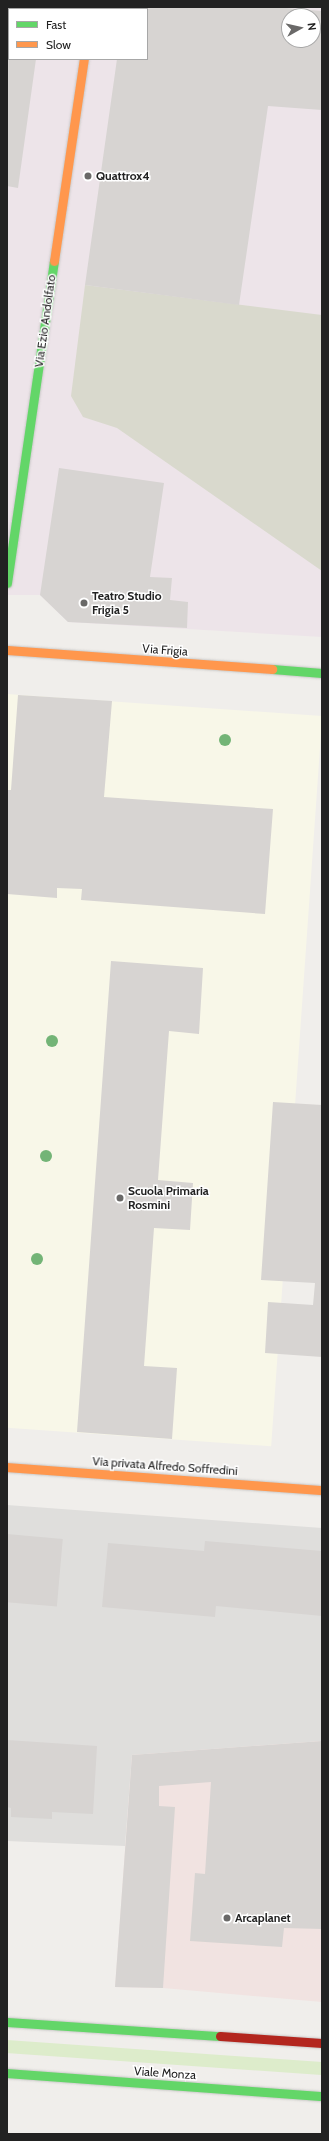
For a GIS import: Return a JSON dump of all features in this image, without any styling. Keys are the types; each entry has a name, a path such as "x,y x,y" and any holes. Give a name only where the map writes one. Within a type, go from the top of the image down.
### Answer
{"street":[{"name":"Via Ezio Andolfato","path":"7,583 84,60"},
{"name":"Via Frigia","path":"7,650 322,673"},
{"name":"Via privata Alfredo Soffredini","path":"7,1467 322,1490"},
{"path":"7,2022 322,2043"},
{"name":"Viale Monza","path":"7,2073 322,2096"}],"shaded area":[{"path":"7,7 322,7 322,637 68,622 40,595 7,595"},
{"path":"85,285 322,315 322,571 117,428 83,417 71,396"},
{"path":"7,694 322,716 271,1446 7,1428"},
{"path":"7,1505 322,1528 322,1741 132,1755 125,1846 7,1841"},
{"path":"322,1741 322,2002 163,1988 115,1987 132,1755"}],"green space":[{"path":"7,2040 322,2062 321,2075 7,2053"}],"building":[{"path":"7,7 44,7 8,8 8,60 36,60 18,188 7,186"},
{"path":"125,7 286,8 281,8 281,48 321,48 322,11 322,110 268,106 239,305 85,285 117,60 148,60 148,8"},
{"path":"59,468 164,483 150,577 172,578 170,600 188,602 187,628 68,622 40,595"},
{"path":"18,695 112,701 104,797 273,809 265,914 81,900 82,889 57,888 57,898 7,894 7,790 11,790"},
{"path":"111,961 203,968 199,1034 169,1031 158,1180 193,1183 190,1230 154,1228 144,1366 177,1368 172,1439 77,1432"},
{"path":"273,1102 322,1105 322,1357 265,1353 268,1302 313,1305 315,1283 261,1280"},
{"path":"7,1534 63,1539 57,1607 7,1602"},
{"path":"205,1541 322,1551 322,1616 216,1606 215,1617 102,1607 108,1543 204,1551"},
{"path":"7,1740 97,1746 93,1814 52,1812 52,1819 11,1817 11,1808 7,1807"},
{"path":"322,1741 322,1929 284,1928 282,1947 190,1941 195,1873 205,1874 211,1782 159,1786 159,1806 175,1807 163,1988 115,1987 132,1755"}],"traffic: fast":[{"path":"7,583 54,261"},
{"path":"272,669 322,673"},
{"path":"7,2022 220,2036"},
{"path":"7,2073 322,2096"}],"traffic: slow":[{"path":"54,261 84,60"},
{"path":"7,650 272,669"},
{"path":"7,1467 322,1490"}],"traffic: jam":[{"path":"220,2036 322,2043"}],"place":[{"name":"Quattrox4","path":"88,176"},
{"name":"Teatro Studio Frigia 5","path":"84,603"},
{"name":"Scuola Primaria Rosmini","path":"120,1198"},
{"name":"Arcaplanet","path":"227,1918"}]}
